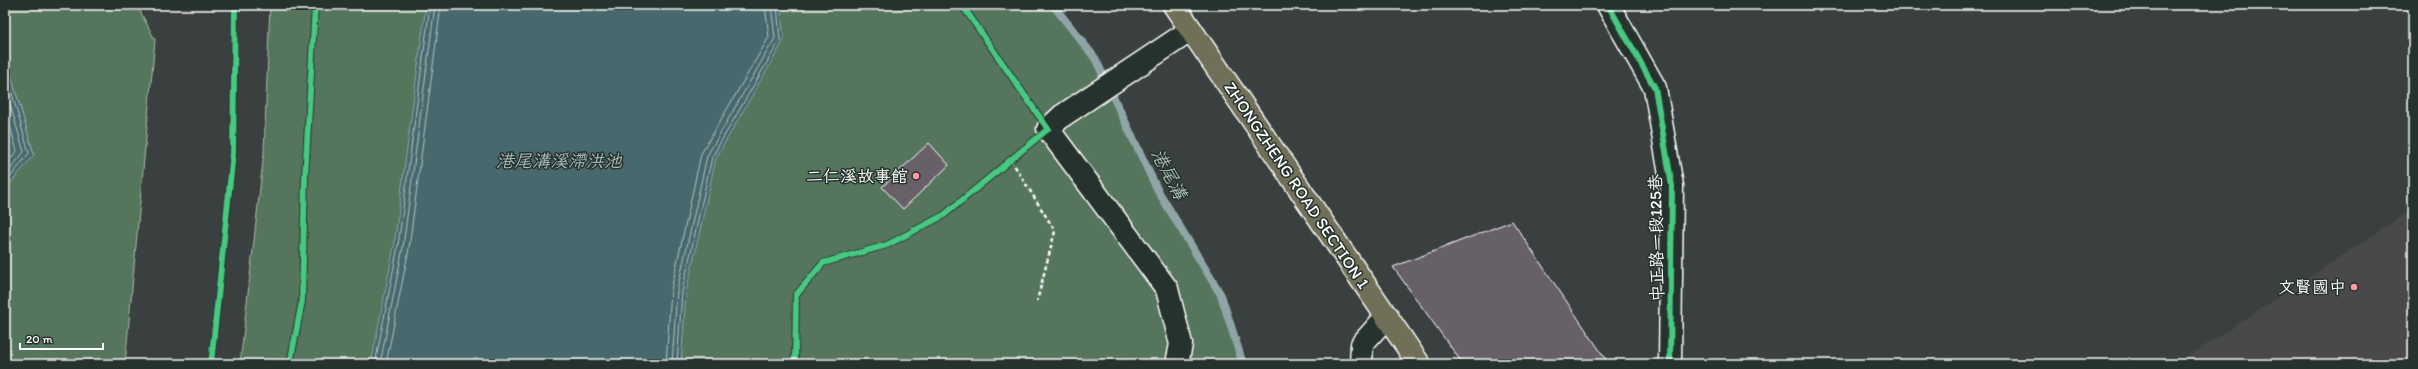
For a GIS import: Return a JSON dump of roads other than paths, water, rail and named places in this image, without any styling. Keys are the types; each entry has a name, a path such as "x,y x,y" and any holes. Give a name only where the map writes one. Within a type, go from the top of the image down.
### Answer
{"main road":[{"name":"ZHONGZHENG ROAD SECTION 1","path":"1174,5 1420,364"}],"street":[{"name":"中正路一段125巷","path":"1608,5 1655,88 1672,186 1670,364"},
{"path":"1177,364 1181,344 1167,290 1048,130 1062,116 1191,30"},
{"path":"1361,364 1362,344 1387,316"}],"water":[{"name":"港尾溝溪滯洪池","path":"426,5 780,5 784,40 716,158 686,293 681,364 371,364 394,246"},
{"path":"5,55 34,155 5,190"}],"waterway":[{"name":"港尾溝","path":"1053,5 1095,58 1157,189 1221,295 1243,364"}],"place":[{"name":"二仁溪故事館","path":"916,176"},
{"name":"文賢國中","path":"2354,287"}]}
